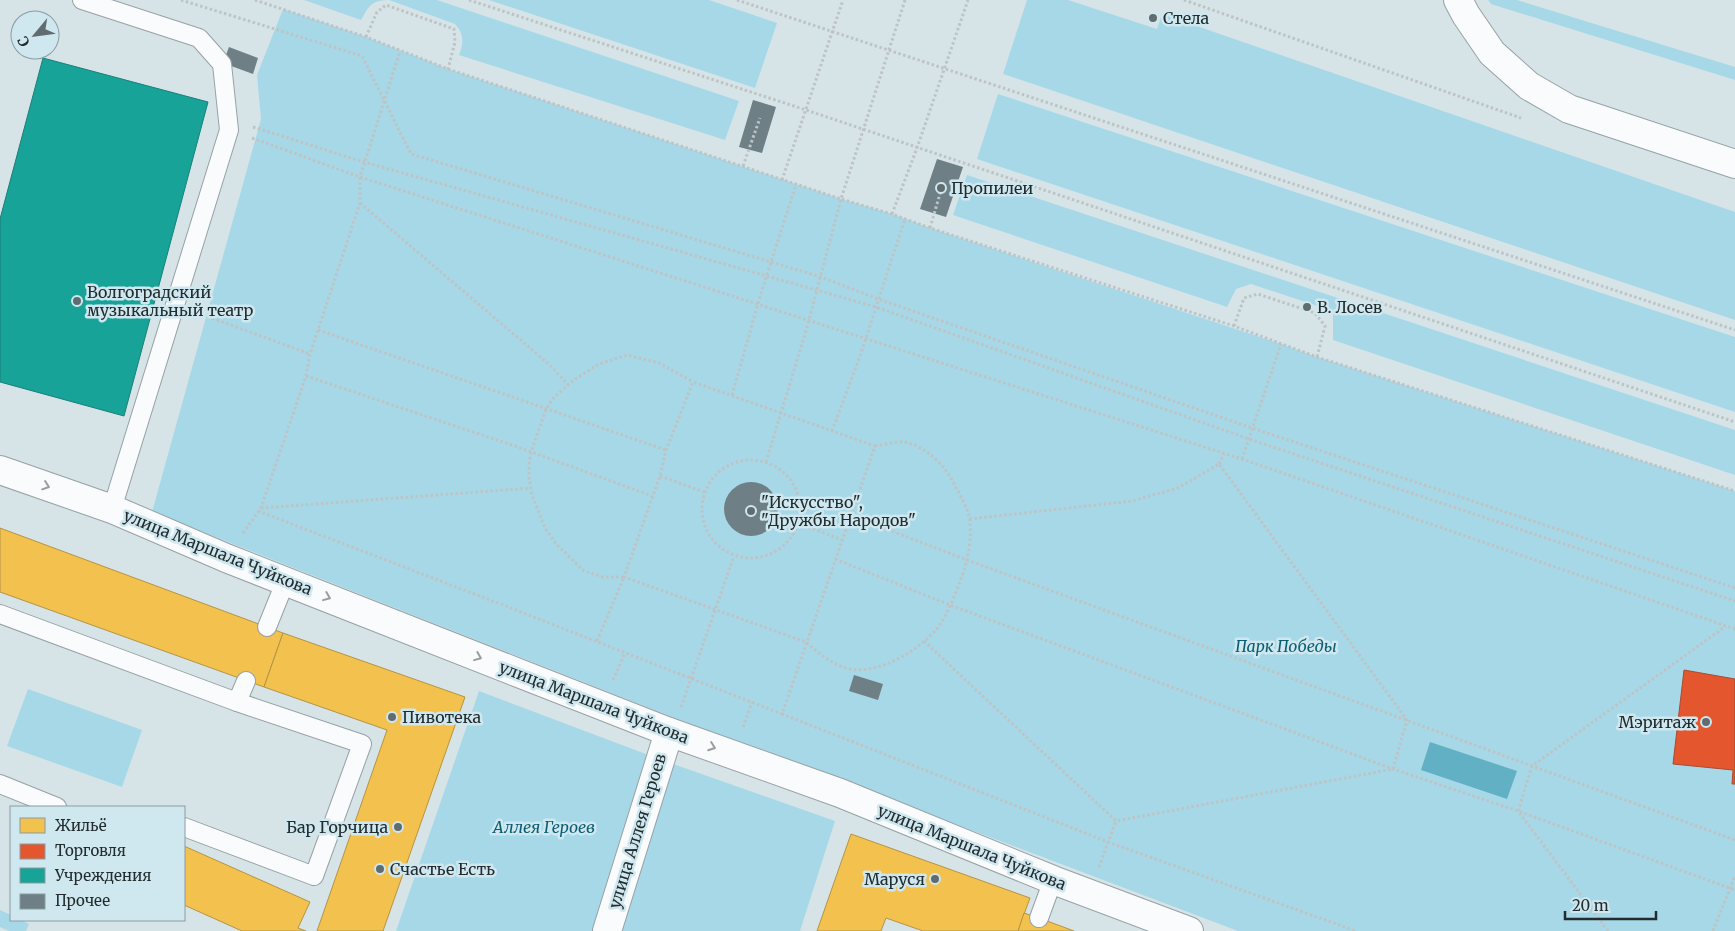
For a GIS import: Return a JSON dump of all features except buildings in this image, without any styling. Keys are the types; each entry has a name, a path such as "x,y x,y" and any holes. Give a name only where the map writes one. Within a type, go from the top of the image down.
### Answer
{"street":[{"path":"1462,8 1492,54 1529,86 1569,108 1735,164"},
{"name":"улица Маршала Чуйкова","path":"0,470 112,510 226,558 286,580 668,732 840,793 1053,880 1189,931"},
{"name":"улица Аллея Героев","path":"607,931 668,732"}],"lane":[{"path":"82,0 199,38 222,64 229,125 112,510"},
{"path":"267,627 286,580"},
{"path":"0,614 237,702 362,744 314,876 185,827"},
{"path":"237,702 246,680"},
{"path":"0,784 55,806"},
{"path":"1039,918 1053,880"}],"path":[{"path":"181,0 362,56 411,154 821,277 878,299 1252,428 1735,588"},
{"path":"255,0 366,37 448,68 841,200 892,214 1234,326 1317,357 1735,491"},
{"path":"469,0 806,110 1735,422"},
{"path":"737,0 1735,330"},
{"path":"782,180 843,0"},
{"path":"766,462 806,331 841,200 905,0"},
{"path":"892,214 968,0"},
{"path":"1184,0 1530,121"},
{"path":"366,37 377,12 386,5 454,29 455,42 448,68"},
{"path":"226,558 260,510 306,376 310,354 360,203 360,177 400,51"},
{"path":"742,166 760,118"},
{"path":"229,125 876,307 1249,439 1735,601"},
{"path":"229,125 360,177 1224,454 1735,629"},
{"path":"930,228 944,180"},
{"path":"732,395 758,304 796,185"},
{"path":"360,203 551,366 568,385"},
{"path":"832,431 905,219"},
{"path":"1234,326 1244,298 1258,294 1315,312 1324,326 1317,357"},
{"path":"175,305 310,354"},
{"path":"318,330 666,450"},
{"path":"1242,460 1281,344"},
{"path":"627,355 659,363 693,382 875,446 904,442 936,459 953,481 969,519 970,532 967,560 950,605 936,630 924,641 894,661 866,670 841,666 806,642 624,577 603,577 584,571 566,555 545,528 538,513 531,488 529,464 531,452 546,409 554,397 568,385 599,364 627,355"},
{"path":"306,376 531,452 652,496"},
{"path":"597,641 624,577 660,476 666,450 693,382"},
{"path":"782,714 875,446"},
{"path":"969,519 1132,501 1178,488 1220,464 1224,454"},
{"path":"736,461 766,462 780,469 791,480 798,493 799,523 792,538 781,549 766,557 750,559 734,556 720,549 709,538 703,523 701,507 704,492 711,478 723,468 736,461"},
{"path":"1220,464 1408,720"},
{"path":"660,476 704,492"},
{"path":"260,510 531,488"},
{"path":"260,510 597,641 690,680 752,702 1108,842 1356,931"},
{"path":"850,515 967,560 1735,840"},
{"path":"799,523 842,540"},
{"path":"690,680 734,556"},
{"path":"835,559 950,605 1393,769 1518,811 1735,890"},
{"path":"1518,811 1532,766 1726,626"},
{"path":"924,641 1116,821"},
{"path":"612,684 625,653"},
{"path":"740,734 752,702"},
{"path":"1393,769 1408,720"},
{"path":"1116,821 1393,769"},
{"path":"1518,811 1608,931"},
{"path":"1098,868 1116,821"},
{"path":"1713,931 1735,876"}],"green space":[{"path":"304,0 387,0 371,5 361,20"},
{"path":"389,0 437,0 739,101 725,140 459,55 462,39 460,31 455,24"},
{"path":"489,0 709,0 777,23 755,88"},
{"path":"1027,0 1068,0 1157,29 1162,14 1735,212 1735,320 1003,74"},
{"path":"1488,0 1517,0 1735,67 1735,80 1491,4"},
{"name":"Парк Победы","path":"283,9 366,37 448,69 841,199 892,214 1317,357 1735,491 1735,931 1238,931 677,719 152,512 261,119 257,75"},
{"path":"998,94 1735,337 1735,412 977,159"},
{"path":"967,175 1735,430 1735,475 1333,340 1333,313 1321,307 1251,284 1236,289 1227,307 953,215"},
{"path":"28,689 142,730 122,787 7,746"},
{"name":"Аллея Героев","path":"479,691 659,759 835,821 800,931 396,931"},
{"path":"0,910 10,915 10,921 23,921 29,924 26,931 9,931 0,927"}],"shaded area":[{"path":"1430,742 1517,771 1507,799 1421,770"}],"place":[{"name":"Стела","path":"1153,18"},
{"name":"Пропилеи","path":"941,188"},
{"name":"Волгоградский музыкальный театр","path":"77,301"},
{"name":"В. Лосев","path":"1307,307"},
{"name":"\"Искусство\", \"Дружбы Народов\"","path":"751,511"},
{"name":"Пивотека","path":"392,717"},
{"name":"Мэритаж","path":"1706,722"},
{"name":"Бар Горчица","path":"398,827"},
{"name":"Счастье Есть","path":"380,869"},
{"name":"Маруся","path":"935,879"}]}
